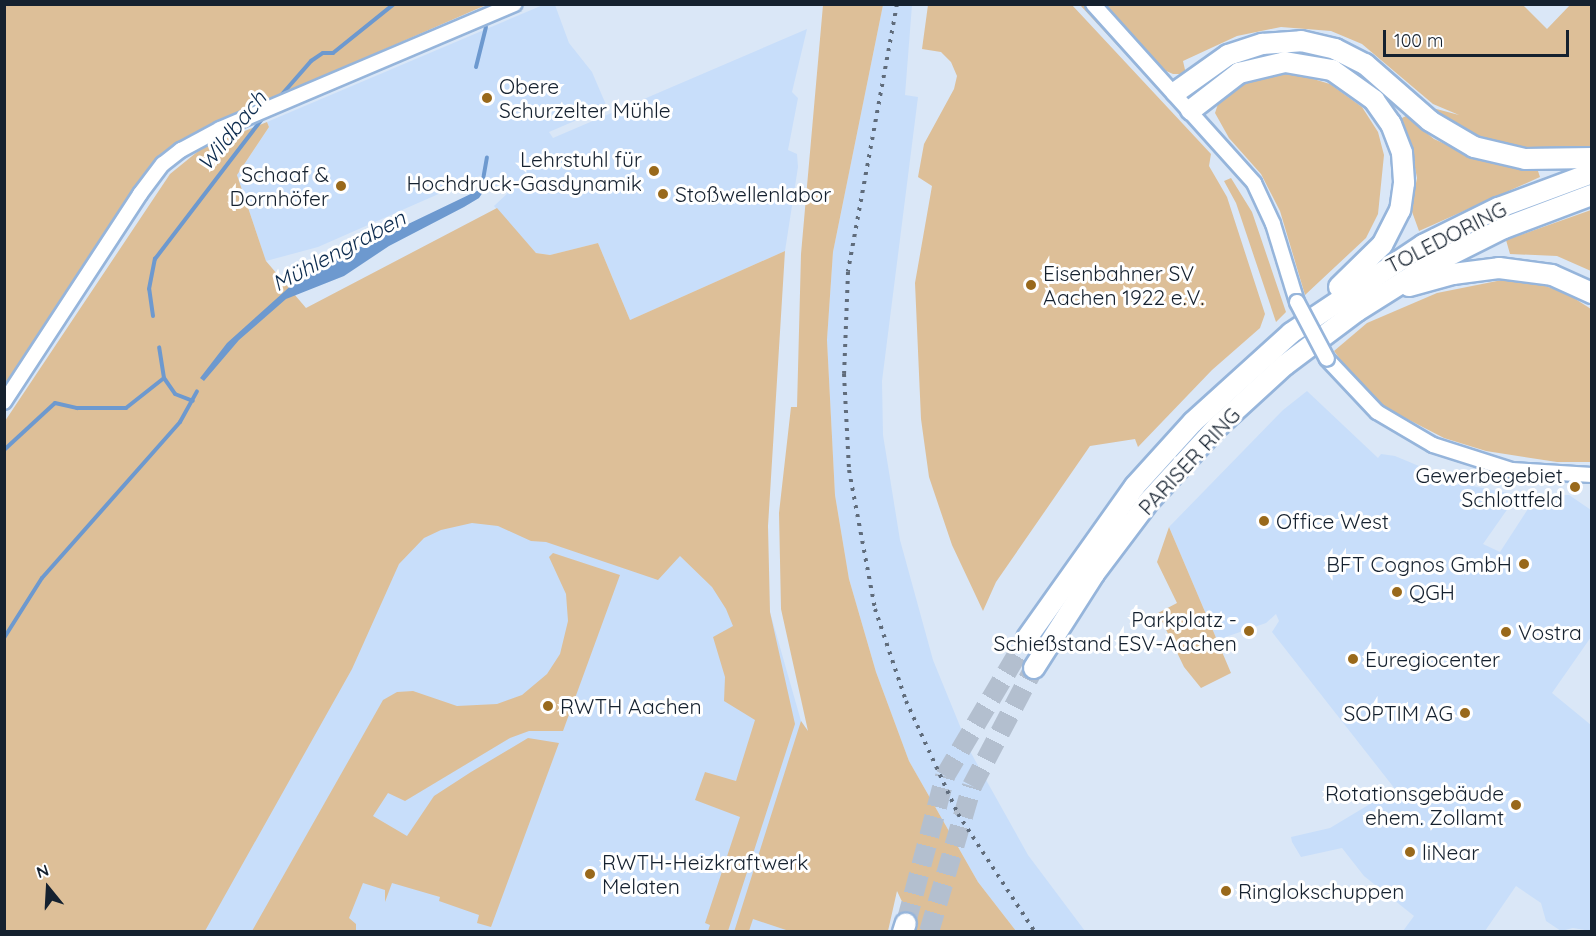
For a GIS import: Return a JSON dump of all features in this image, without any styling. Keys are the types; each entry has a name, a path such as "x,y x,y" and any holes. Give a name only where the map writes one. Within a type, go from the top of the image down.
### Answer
{"highway":[{"path":"1176,92 1228,55 1263,44 1301,41 1335,49 1359,60 1430,121 1474,147 1525,159 1592,158"},
{"path":"1191,110 1239,73 1268,64 1300,62 1347,77 1374,100 1391,124 1403,166 1402,195 1395,223 1374,255 1310,320"},
{"name":"TOLEDORING","path":"1310,320 1423,245 1498,208 1592,172"},
{"name":"TOLEDORING","path":"1385,292 1486,237 1592,195"},
{"path":"1385,292 1453,274 1499,268 1552,275 1592,293"},
{"name":"PARISER RING","path":"1034,668 1121,536 1190,455 1285,365 1385,292"},
{"name":"PARISER RING","path":"1027,638 1104,525 1163,454 1231,385 1310,320"}],"street":[{"path":"4,402 163,164 181,150 249,116 515,4"},
{"path":"1093,4 1244,168 1263,198 1297,302 1327,359 1377,412 1441,448 1512,470 1592,475"}],"shaded area":[{"path":"5,5 486,5 227,118 158,157 5,388"},
{"path":"543,5 555,5 569,43 592,72 607,107 549,132 553,138 807,29 792,92 798,98 788,150 797,154 798,167 785,251 630,320 598,243 550,255 536,253 494,206 510,191 494,186 484,174 318,247 266,261 237,175 269,127 267,122"},
{"path":"823,5 883,5 833,252 827,340 835,495 849,579 876,672 909,761 978,882 1016,931 916,931 897,891 888,931 789,931 753,919 749,931 734,932 801,721 808,731 781,609 779,513 791,407 797,407 801,254"},
{"path":"883,5 912,5 905,95 918,97 882,381 883,435 900,540 933,660 971,753 1028,855 1085,931 1016,931 978,882 909,761 876,672 849,579 835,495 827,340 833,252"},
{"path":"928,5 1072,5 1211,154 1209,166 1227,197 1265,314 1260,328 1212,370 1138,447 1135,439 1090,446 996,582 983,611 952,545 929,477 921,419 915,283 932,186 918,177 924,144 954,89 957,76 951,62 941,52 922,49"},
{"path":"1080,5 1086,5 1216,147 1214,150"},
{"path":"1101,5 1523,5 1547,29 1570,5 1591,5 1591,148 1524,149 1469,134 1425,106 1459,115 1433,104 1362,44 1331,31 1281,27 1237,36 1183,61 1186,74 1173,74 1164,70"},
{"path":"1290,72 1330,84 1362,107 1378,132 1384,155 1378,214 1366,238 1305,295 1280,211 1261,174 1229,138 1215,113 1221,95 1256,77"},
{"path":"1406,116 1434,139 1483,161 1538,171 1540,177 1419,231 1411,209 1417,178 1410,142 1400,119"},
{"path":"267,122 269,127 237,175 266,261 306,308 497,208 536,253 550,255 598,243 630,320 785,251 768,526 770,612 795,724 728,931 708,931 710,925 705,923 740,817 695,800 705,772 736,781 755,720 724,701 725,677 713,637 733,626 726,609 712,587 680,556 658,580 546,542 531,541 498,526 472,523 441,530 424,538 399,564 352,669 205,931 5,932 5,421 170,174 202,148"},
{"path":"1231,178 1252,212 1286,312 1276,322 1236,203 1224,181"},
{"path":"1591,210 1591,271 1557,256 1510,254 1506,240"},
{"path":"1502,280 1536,283 1566,293 1591,309 1591,462 1557,462 1486,451 1444,438 1382,406 1357,382 1334,351 1367,323 1437,293"},
{"path":"1307,391 1378,458 1381,454 1395,456 1462,484 1513,494 1511,504 1483,544 1500,552 1537,495 1569,495 1591,510 1591,637 1552,693 1591,725 1591,931 1573,928 1561,931 1546,921 1541,903 1516,886 1485,931 1403,931 1414,916 1364,876 1342,848 1301,857 1292,842 1291,837 1330,828 1395,789 1272,632 1279,621 1276,614 1266,623 1217,640 1169,527 1283,410"},
{"name":"RWTH Aachen","path":"423,473 582,479 770,612 801,721 809,733 858,931 170,932 389,491"},
{"path":"1169,527 1231,673 1201,688 1184,667 1158,613 1177,603 1157,562"},
{"path":"553,553 620,575 563,731 529,731 510,738 405,801 388,793 373,816 407,836 434,796 471,772 528,738 559,743 491,927 477,923 479,915 439,901 440,897 392,883 385,902 385,890 363,883 349,918 356,924 356,931 252,931 383,700 397,692 413,691 457,706 497,704 522,695 547,674 560,654 568,621 566,594 549,557"}],"water":[{"path":"479,190 483,192 479,198 389,246 344,276 286,299 239,340 204,381 200,378 227,343 304,274"}],"waterway":[{"name":"Wildbach","path":"277,100 311,61 323,53 333,53 394,4"},
{"path":"476,67 486,27"},
{"name":"Wildbach","path":"153,316 149,289 155,259 265,115"},
{"name":"Mühlengraben","path":"477,194 481,191 487,158"},
{"name":"Wildbach","path":"4,450 55,403 77,408 126,408 164,378 159,347"},
{"path":"164,378 175,394 193,401"},
{"name":"Mühlengraben","path":"4,638 42,578 180,422 197,391"}],"tunnel":[{"path":"906,923 945,776 1027,638"},
{"path":"929,932 972,786 1034,668"}],"railway":[{"path":"897,4 848,272 844,374 849,470 875,609 906,701 958,814 1035,932"}],"place":[{"name":"Obere Schurzelter Mühle","path":"487,98"},
{"name":"Lehrstuhl für Hochdruck-Gasdynamik","path":"654,171"},
{"name":"Schaaf & Dornhöfer","path":"341,186"},
{"name":"Stoßwellenlabor","path":"663,194"},
{"name":"Eisenbahner SV Aachen 1922 e.V.","path":"1031,285"},
{"name":"Gewerbegebiet Schlottfeld","path":"1575,487"},
{"name":"Office West","path":"1264,521"},
{"name":"BFT Cognos GmbH","path":"1524,564"},
{"name":"QGH","path":"1397,592"},
{"name":"Parkplatz - Schießstand ESV-Aachen","path":"1249,631"},
{"name":"Vostra","path":"1506,632"},
{"name":"Euregiocenter","path":"1353,659"},
{"name":"RWTH Aachen","path":"548,706"},
{"name":"SOPTIM AG","path":"1465,713"},
{"name":"Rotationsgebäude ehem. Zollamt","path":"1516,805"},
{"name":"liNear","path":"1410,852"},
{"name":"RWTH-Heizkraftwerk Melaten","path":"590,874"},
{"name":"Ringlokschuppen","path":"1226,891"}]}
